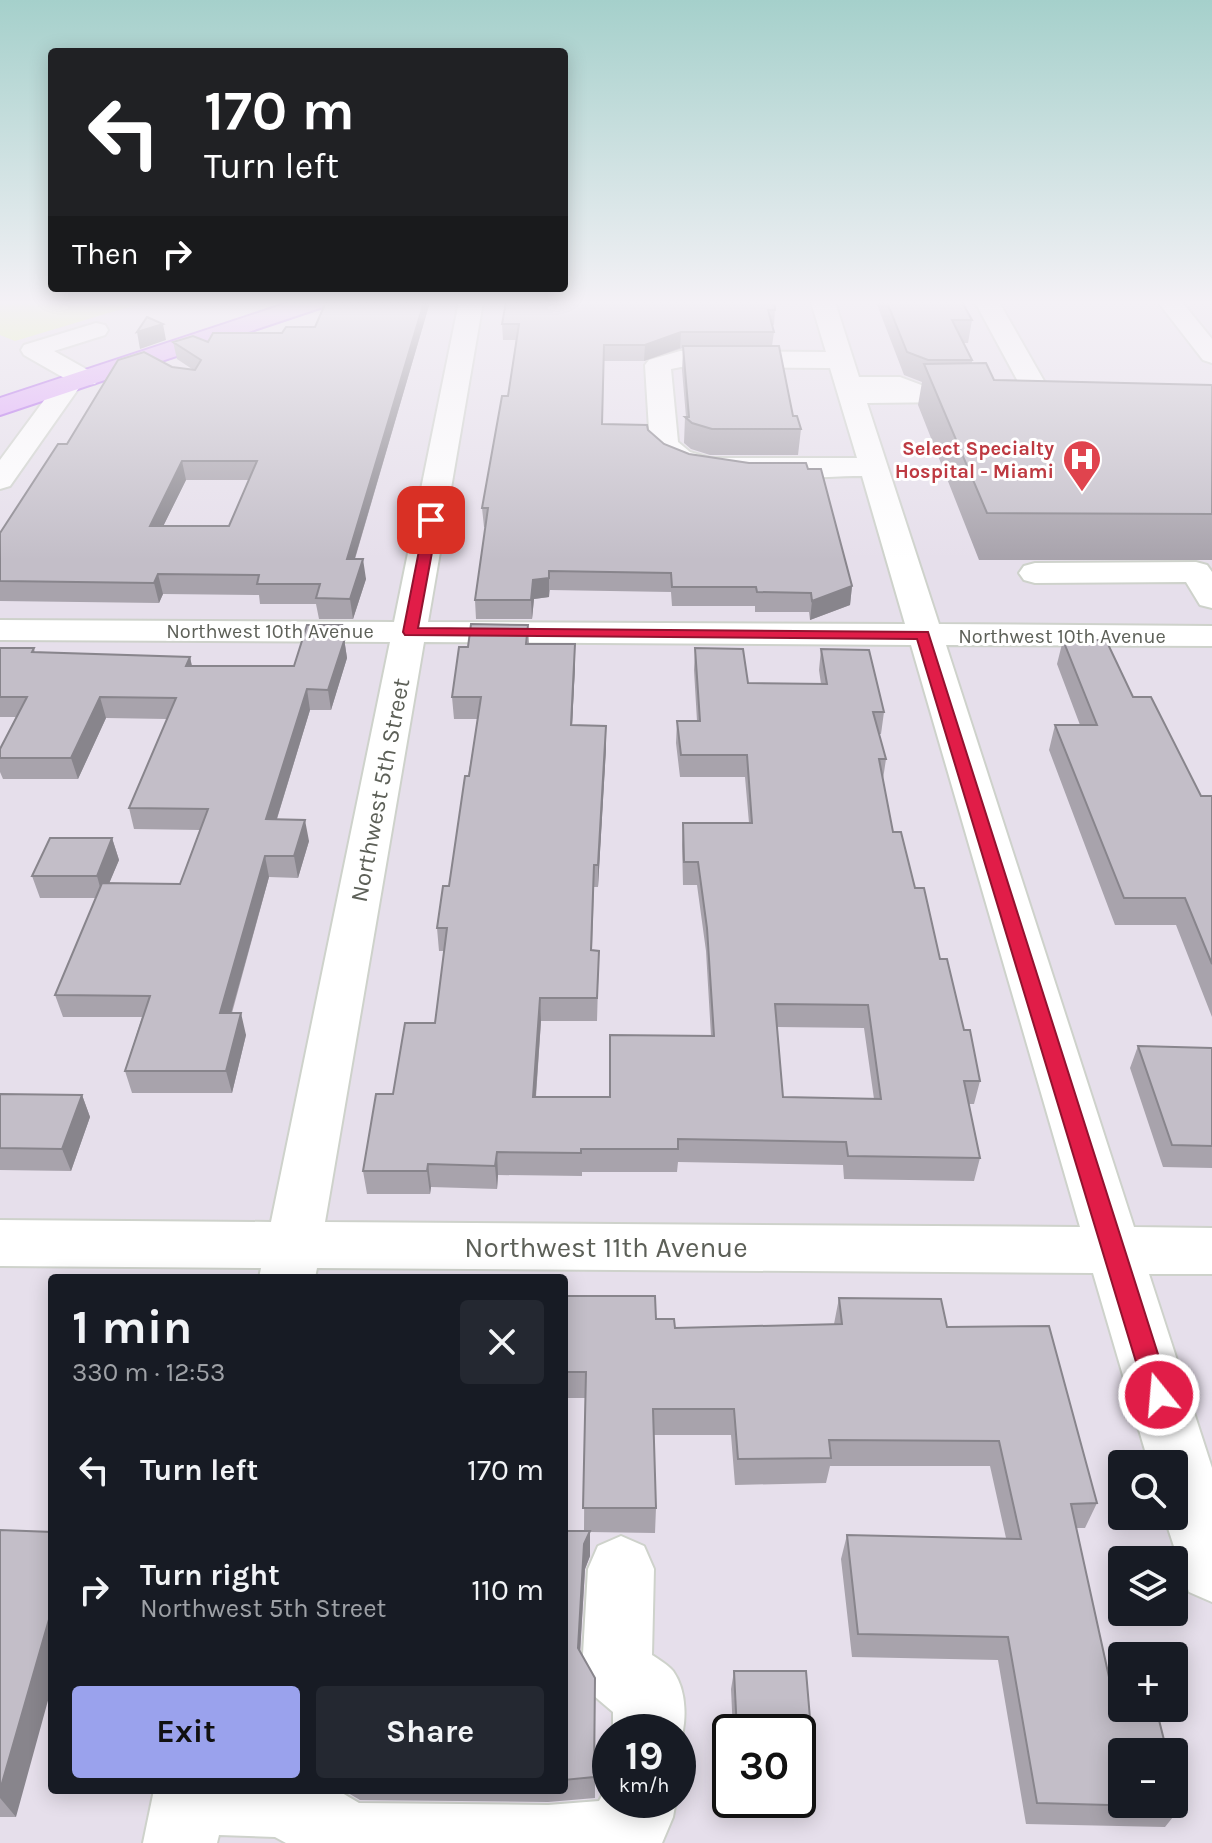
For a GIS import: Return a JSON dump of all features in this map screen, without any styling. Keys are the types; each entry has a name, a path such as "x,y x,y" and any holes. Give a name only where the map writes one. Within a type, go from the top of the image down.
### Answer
{"main road":[{"path":"0,407 58,388"}],"street":[{"path":"0,480 72,388"},
{"name":"Northwest 5th Street","path":"290,1261 455,388"},
{"path":"660,388 664,445 680,458 707,467 872,467"},
{"path":"849,388 1212,1569"},
{"path":"907,388 920,394 1039,395 1035,388"},
{"path":"1035,573 1207,580"},
{"name":"Northwest 10th Avenue","path":"0,630 1212,636"},
{"name":"Northwest 11th Avenue","path":"0,1243 290,1261 1212,1251"},
{"path":"621,1569 617,1671 648,1695 649,1714"},
{"path":"187,1810 283,1800 352,1840 548,1842 614,1837 635,1818"}],"building":[{"path":"101,388 398,388 347,559 363,559 350,599 316,598 320,584 257,584 259,575 158,574 154,583 0,581 0,533 58,444 67,444","holes":["182,461 257,461 229,526 150,526"]},
{"path":"509,388 603,388 602,424 647,425 648,430 664,444 689,454 749,463 806,463 808,469 821,469 852,586 812,601 811,593 757,592 756,587 672,587 671,573 549,571 549,578 533,580 531,600 475,600 488,508 482,508 502,396 508,396"},
{"path":"687,388 787,388 793,416 797,416 801,429 712,429 692,423 685,417 689,417"},
{"name":"Select Specialty Hospital - Miami","path":"934,388 1212,388 1212,514 987,513"},
{"path":"471,624 528,625 526,644 575,644 571,725 606,726 598,865 594,865 591,950 599,951 597,998 540,998 533,1097 610,1097 610,1035 714,1036 707,928 698,862 684,862 683,823 752,823 747,755 681,755 677,721 700,721 695,648 743,649 748,683 827,684 821,649 869,650 884,712 873,712 886,759 879,759 893,832 901,832 915,888 924,888 940,959 947,959 964,1030 970,1030 980,1081 964,1081 980,1158 848,1156 846,1142 678,1139 678,1149 497,1152 495,1166 428,1164 427,1171 363,1171 376,1094 393,1094 405,1023 435,1023 447,928 437,928 443,886 449,886 465,776 469,776 481,697 452,697 459,647 468,647","holes":["775,1004 868,1005 881,1099 783,1097"]},
{"path":"307,625 342,625 337,638 345,638 328,690 307,689 266,819 305,820 294,856 265,856 220,1013 241,1013 226,1071 125,1071 150,996 55,995 102,883 180,884 208,809 129,808 176,698 100,697 71,758 0,758 0,749 27,697 0,697 0,648 34,648 32,652 190,657 186,666 294,666"},
{"path":"1063,640 1106,640 1133,697 1151,697 1201,796 1212,796 1212,964 1185,898 1124,898 1055,725 1097,725"},
{"path":"50,838 112,838 97,876 32,876"},
{"path":"1138,1046 1212,1048 1212,1146 1172,1145"},
{"path":"0,1094 82,1095 62,1149 0,1148"},
{"path":"568,1296 655,1296 656,1319 674,1319 675,1328 842,1324 839,1298 941,1299 947,1327 1049,1326 1097,1503 1071,1504 1108,1672 1108,1722 1160,1722 1164,1738 1108,1738 1108,1805 1037,1803 1008,1637 858,1634 847,1535 1021,1539 999,1441 829,1440 831,1458 738,1459 734,1409 653,1409 656,1508 583,1508 586,1372 568,1372"},
{"path":"0,1530 48,1532 48,1623 0,1790"},
{"path":"568,1531 590,1531 584,1544 578,1648 595,1678 592,1777 568,1780"},
{"path":"734,1671 806,1671 810,1714 736,1714"}],"place":[{"name":"Select Specialty Hospital - Miami","path":"1082,493"}],"route":[{"path":"431,520 410,632 923,635 1159,1395"}]}
